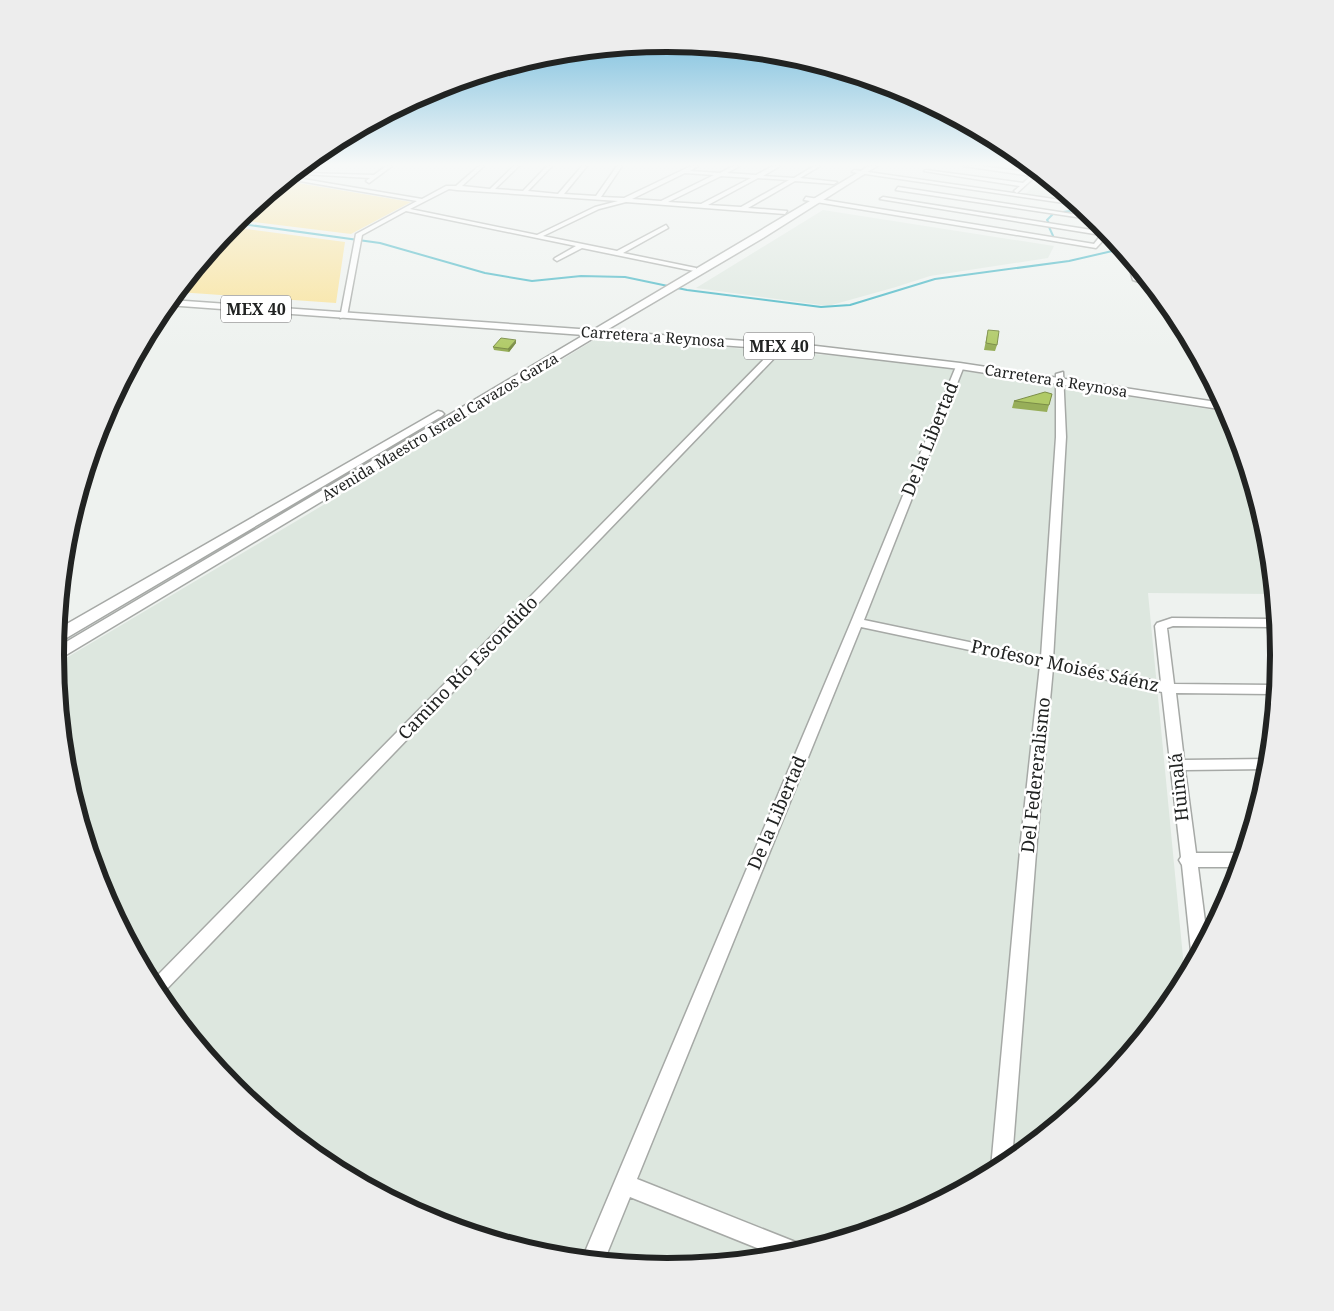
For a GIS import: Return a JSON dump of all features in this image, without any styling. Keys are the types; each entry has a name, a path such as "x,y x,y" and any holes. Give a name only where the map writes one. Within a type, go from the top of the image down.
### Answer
{"main road":[{"name":"Avenida Maestro Israel Cavazos Garza","path":"676,283 694,269 764,227"},
{"name":"Avenida Maestro Israel Cavazos Garza","path":"64,651 661,291 774,227"},
{"name":"Carretera a Reynosa","path":"182,298 601,328 809,340 893,349 1215,405"},
{"name":"Carretera a Reynosa","path":"178,304 248,308 343,310 544,330 586,332 601,328 642,336 782,346 1212,397"},
{"path":"544,330 563,336 565,340 562,344"},
{"name":"Avenida Maestro Israel Cavazos Garza","path":"65,632 256,519 586,332"},
{"path":"642,336 801,345 809,340"},
{"path":"86,619 103,628"}],"street":[{"path":"343,310 359,234 371,227"},
{"path":"495,227 694,269"},
{"path":"539,236 557,227"},
{"path":"618,252 666,227"},
{"path":"977,227 1096,246 1102,238"},
{"path":"1066,227 1095,231"},
{"path":"557,259 583,245"},
{"name":"Camino Río Escondido","path":"162,984 782,346"},
{"name":"De la Libertad","path":"596,1254 857,622 960,366"},
{"name":"Del Federeralismo","path":"1001,1158 1047,662 1061,437 1060,378"},
{"name":"Profesor Moisés Sáénz","path":"857,622 1167,688 1269,689"},
{"name":"Huinalá","path":"1198,940 1187,860 1160,630 1162,624 1172,622 1269,623"},
{"path":"1177,765 1260,764"},
{"path":"1187,860 1234,860"},
{"path":"624,1184 781,1248"}],"shaded area":[{"path":"296,227 364,227 351,234"},
{"path":"795,227 933,227 1054,246 1048,258 930,276 828,306 696,288"},
{"path":"242,228 345,242 336,303 186,293"},
{"path":"597,338 894,360 1218,411 1238,462 1249,499 1258,538 1267,594 1148,593 1184,965 1145,1023 1120,1053 1065,1109 1002,1157 968,1178 898,1213 861,1226 785,1247 746,1253 706,1257 628,1257 549,1247 511,1238 436,1213 400,1196 365,1178 300,1134 269,1109 241,1082 189,1023 166,991 126,922 96,849 85,812 69,734 64,659 404,457"}],"building":[{"path":"988,330 999,331 997,345 986,343"},
{"path":"501,338 516,340 508,349 493,347"},
{"path":"1045,392 1052,394 1049,405 1014,401"}],"waterway":[{"path":"265,227 380,243 485,273 532,281 581,276 625,277 687,290 821,307 850,305 935,279 1069,261 1113,251"},
{"path":"1049,227 1054,238"}]}
